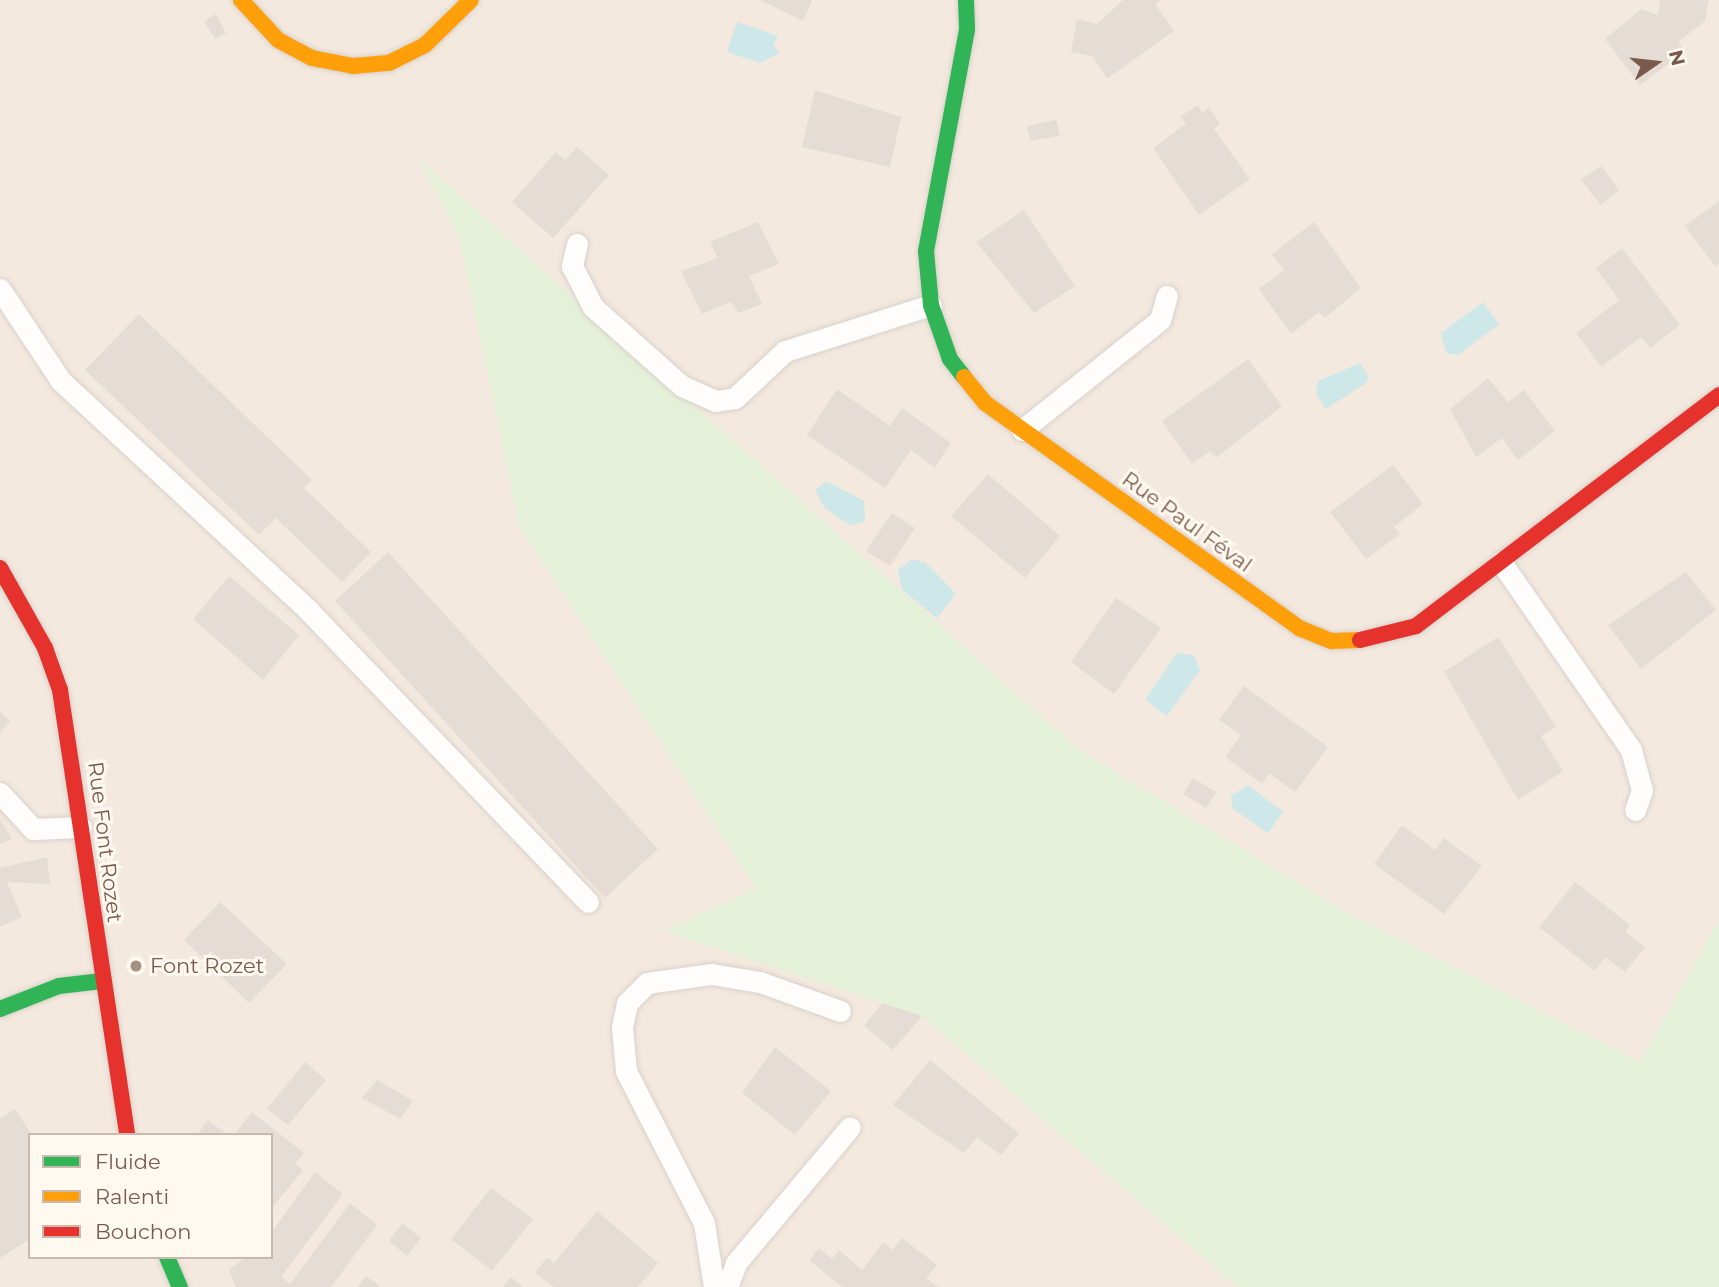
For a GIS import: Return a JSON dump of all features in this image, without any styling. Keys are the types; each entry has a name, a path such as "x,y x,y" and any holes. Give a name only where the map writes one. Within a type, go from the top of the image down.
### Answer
{"street":[{"path":"241,0 278,40 313,58 354,66 389,64 425,45 471,0"},
{"name":"Rue Paul Féval","path":"966,0 967,29 926,251 931,304 950,359 985,403 1299,628 1332,641 1376,639 1416,626 1719,394"},
{"name":"Rue Font Rozet","path":"0,568 45,648 60,690 127,1133"},
{"path":"0,1009 59,986 102,981"},
{"path":"168,1259 180,1287"}],"lane":[{"path":"577,244 572,266 593,307 682,386 716,401 735,398 785,351 931,304"},
{"path":"0,289 61,381 309,611 588,902"},
{"path":"1022,430 1160,320 1167,296"},
{"path":"1500,562 1631,750 1642,790 1635,810"},
{"path":"0,793 33,829 81,827"},
{"path":"714,1287 704,1223 626,1071 622,1027 628,1003 647,983 710,974 760,982 839,1011"},
{"path":"727,1287 736,1263 850,1126"}],"shaded area":[{"path":"0,0 1719,0 1719,1287 0,1287"}],"green space":[{"path":"418,158 1078,749 1345,911 1640,1062 1719,919 1719,1287 1238,1287 922,1016 663,931 756,888 520,528 459,237"}],"water":[{"path":"737,22 778,36 773,45 779,53 760,63 727,52"},
{"path":"1483,302 1499,324 1458,355 1446,353 1441,333"},
{"path":"1360,363 1369,377 1366,383 1326,409 1316,394 1318,381"},
{"path":"826,481 864,501 865,521 851,526 824,507 815,490"},
{"path":"912,559 926,563 956,594 937,618 902,590 898,570"},
{"path":"1177,653 1194,655 1200,670 1167,716 1145,700"},
{"path":"1248,785 1283,812 1268,833 1232,808 1231,796"}],"building":[{"path":"760,0 812,0 803,21"},
{"path":"1123,0 1161,0 1155,4 1174,31 1107,79 1092,56 1071,52 1077,19 1097,24"},
{"path":"1660,0 1709,0 1705,21 1678,42 1686,51 1640,85 1605,39 1641,9 1658,15"},
{"path":"216,14 226,33 215,39 204,21"},
{"path":"815,90 901,117 890,167 802,147"},
{"path":"1198,105 1202,113 1209,108 1220,124 1214,129 1250,179 1199,215 1153,148 1186,124 1181,116"},
{"path":"1056,120 1060,136 1030,141 1027,126"},
{"path":"577,147 609,175 553,238 512,202 556,152 565,160"},
{"path":"1601,166 1619,190 1601,205 1581,180"},
{"path":"1719,201 1719,263 1715,266 1685,226"},
{"path":"1024,210 1075,286 1034,313 976,242"},
{"path":"758,222 779,264 749,276 762,304 738,313 731,302 702,314 681,271 718,258 710,242"},
{"path":"1314,222 1361,288 1325,318 1319,312 1291,334 1259,289 1284,270 1272,254"},
{"path":"1622,248 1680,325 1650,348 1641,337 1601,367 1576,333 1619,300 1596,268"},
{"path":"139,314 312,480 304,488 371,552 342,582 276,518 259,535 85,370"},
{"path":"1248,359 1282,406 1216,458 1210,451 1192,464 1162,421"},
{"path":"1488,378 1508,402 1524,390 1555,431 1518,460 1502,438 1476,457 1450,409"},
{"path":"837,389 890,426 902,408 951,443 935,468 911,450 885,488 807,435"},
{"path":"1393,465 1423,504 1394,527 1400,534 1366,559 1330,512"},
{"path":"988,474 1060,536 1025,578 951,516"},
{"path":"892,513 915,528 890,566 866,551"},
{"path":"388,552 658,849 605,898 335,601"},
{"path":"1686,572 1716,610 1641,669 1608,625"},
{"path":"229,576 299,635 263,680 193,619"},
{"path":"1116,598 1161,628 1114,694 1071,662"},
{"path":"1498,637 1556,727 1541,736 1563,771 1518,800 1444,672"},
{"path":"1244,686 1328,747 1295,792 1269,773 1262,784 1225,757 1241,735 1219,720"},
{"path":"0,711 10,722 0,732"},
{"path":"1193,778 1216,792 1206,808 1183,794"},
{"path":"0,819 12,839 0,844"},
{"path":"1402,825 1435,850 1444,838 1482,866 1444,914 1374,864"},
{"path":"47,857 50,884 7,882 22,917 0,927 0,868"},
{"path":"1575,882 1630,925 1625,932 1645,947 1625,972 1605,957 1595,971 1539,927"},
{"path":"220,902 287,964 249,1003 184,940"},
{"path":"882,1003 922,1016 893,1050 864,1026"},
{"path":"775,1047 831,1091 795,1135 742,1093"},
{"path":"930,1060 1019,1133 1001,1155 977,1137 964,1153 893,1105"},
{"path":"305,1062 326,1080 288,1125 267,1109"},
{"path":"377,1080 413,1101 400,1119 362,1098"},
{"path":"15,1109 31,1133 28,1133 28,1240 0,1258 0,1119"},
{"path":"252,1112 304,1153 295,1164 303,1170 273,1207 273,1133 236,1133"},
{"path":"208,1120 225,1133 198,1133"},
{"path":"315,1172 343,1194 281,1277 290,1284 350,1203 377,1225 331,1287 236,1287 229,1270 243,1259 273,1259 273,1230"},
{"path":"491,1188 533,1219 492,1271 451,1239"},
{"path":"597,1211 658,1263 638,1287 554,1287 535,1273 547,1257 554,1263"},
{"path":"402,1223 421,1238 407,1256 389,1241"},
{"path":"902,1238 937,1265 926,1278 938,1287 842,1287 809,1260 819,1248 832,1259 839,1250 862,1270 883,1242 893,1250"},
{"path":"366,1276 381,1287 358,1287"},
{"path":"511,1277 523,1287 503,1287"}],"traffic: fast":[{"path":"964,377 950,359 931,305 926,251 967,29 966,0"},
{"path":"0,1009 59,986 102,981"},
{"path":"168,1259 180,1287"}],"traffic: slow":[{"path":"241,0 278,40 312,58 353,66 389,63 425,45 471,0"},
{"path":"964,377 985,403 1299,628 1332,641 1360,640"}],"traffic: jam":[{"path":"1360,640 1416,626 1719,395"},
{"path":"0,568 45,648 60,690 127,1133"}],"place":[{"name":"Font Rozet","path":"136,966"}]}
